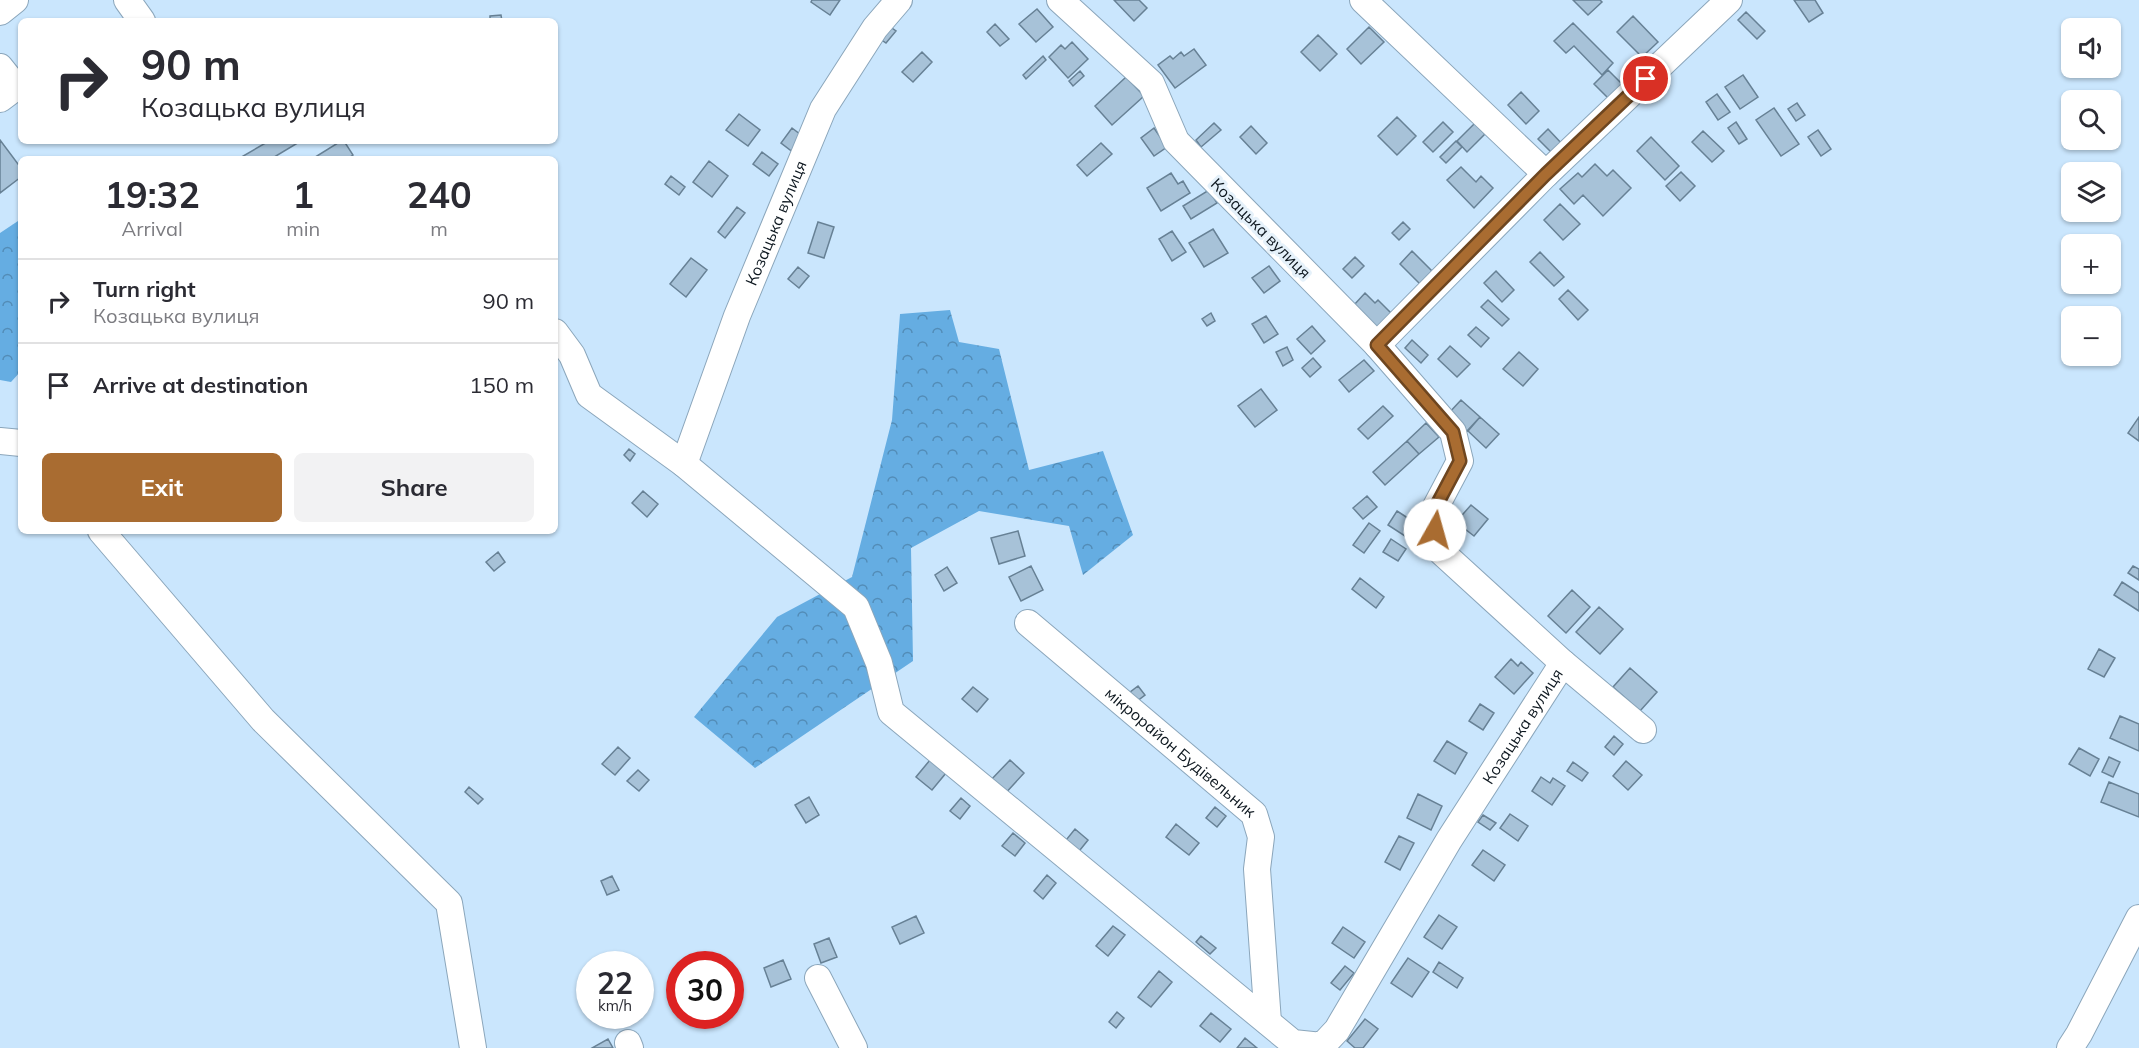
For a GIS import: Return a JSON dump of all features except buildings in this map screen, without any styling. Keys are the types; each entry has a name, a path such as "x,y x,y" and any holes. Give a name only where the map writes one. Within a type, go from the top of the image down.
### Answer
{"street":[{"path":"0,12 15,0"},
{"path":"127,0 140,18"},
{"name":"Козацька вулиця","path":"684,464 737,316 823,109 875,27 899,0"},
{"name":"Козацька вулиця","path":"1060,0 1151,83 1176,141 1377,345 1453,432 1460,461 1433,512 1437,548 1563,663 1449,840 1337,1030 1322,1046 1293,1043 1268,1022"},
{"path":"1363,0 1546,174"},
{"path":"1377,345 1546,174 1729,0"},
{"path":"0,67 16,87 0,99"},
{"path":"558,336 572,354 589,395 684,464 856,607 879,663 891,711 1268,1022"},
{"path":"0,441 18,443"},
{"path":"104,534 263,720 449,903 473,1048"},
{"name":"мікрорайон Будівельник","path":"1028,623 1254,814 1262,837 1257,869 1268,1022"},
{"path":"1563,663 1643,730"},
{"path":"2070,1048 2139,918"},
{"path":"818,978 854,1048"}],"green space":[{"path":"18,221 18,374 11,382 0,380 0,233"},
{"path":"950,310 959,342 999,349 1029,470 1103,451 1133,535 1083,575 1069,526 979,511 911,548 913,661 755,768 694,717 777,617 852,577 892,420 900,314"}],"route":[{"path":"1435,530 1433,512 1460,461 1453,432 1377,345 1546,174 1646,79"}]}
